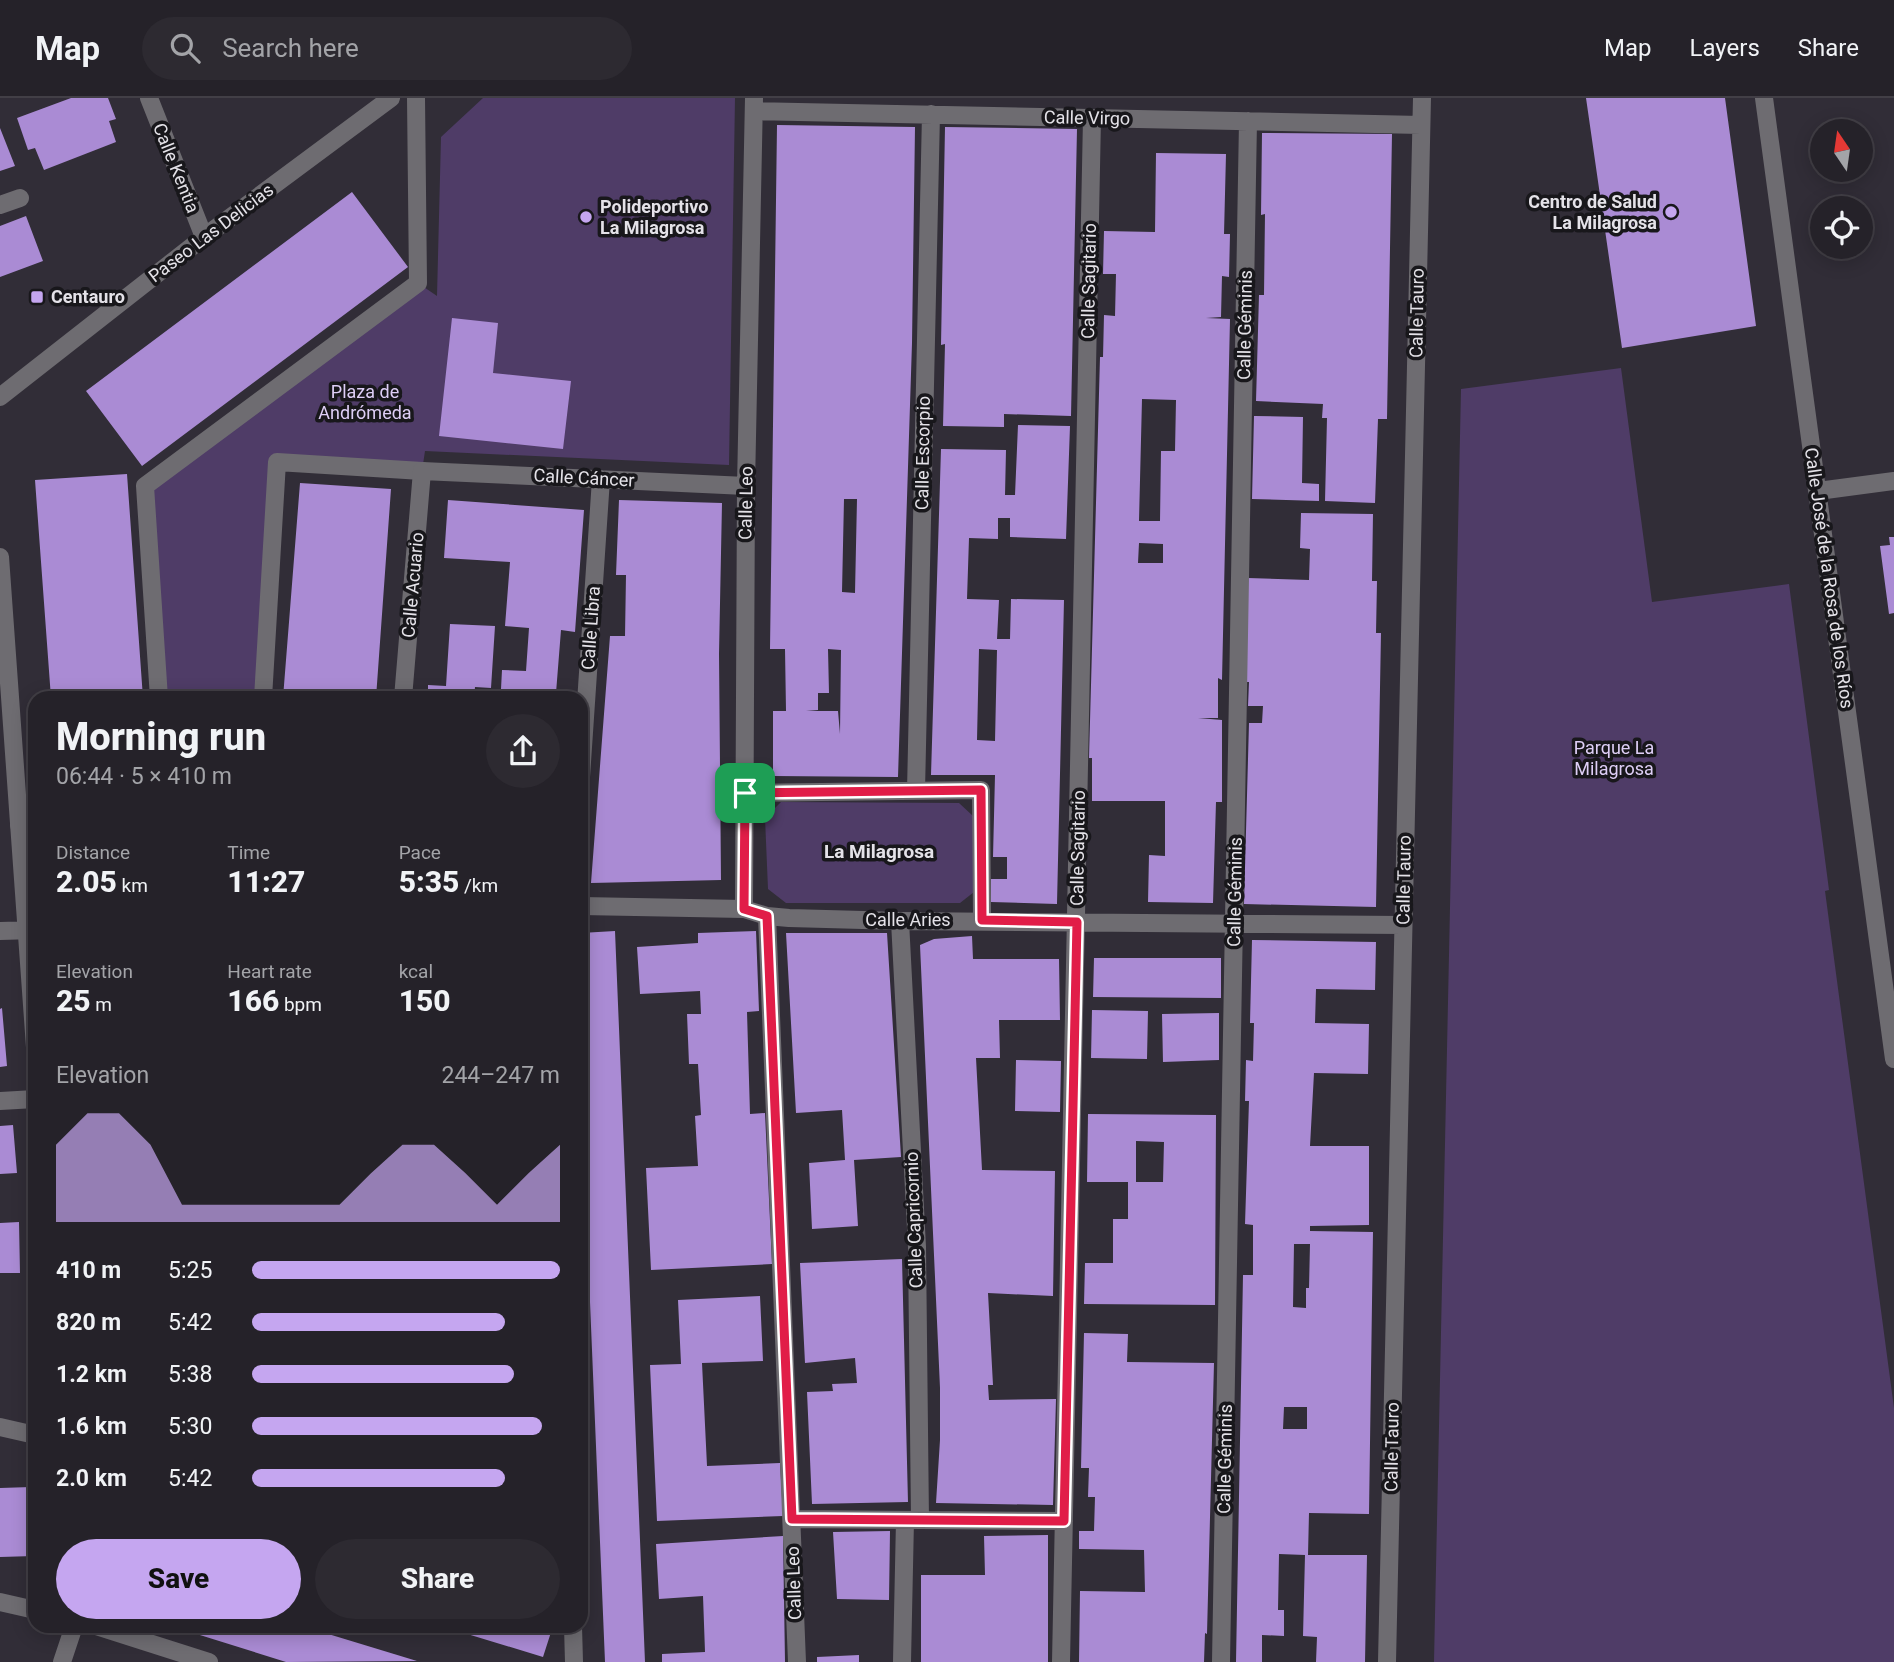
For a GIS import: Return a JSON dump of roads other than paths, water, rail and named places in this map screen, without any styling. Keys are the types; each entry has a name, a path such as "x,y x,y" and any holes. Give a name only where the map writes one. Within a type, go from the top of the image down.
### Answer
{"street":[{"name":"Calle Kentia","path":"149,98 204,237"},
{"name":"Paseo Las Delicias","path":"0,397 204,237 391,98"},
{"path":"159,691 145,486 418,283 416,98"},
{"name":"Calle Tauro","path":"1387,1662 1422,98"},
{"name":"Calle José de la Rosa de los Ríos","path":"1764,98 1891,1021 1894,1059"},
{"name":"Calle Virgo","path":"754,104 931,114 1421,125"},
{"name":"Calle Leo","path":"744,909 746,486 754,104"},
{"name":"Calle Escorpio","path":"916,791 931,114"},
{"name":"Calle Sagitario","path":"1061,1662 1092,118"},
{"name":"Calle Géminis","path":"1221,1662 1248,121"},
{"path":"0,205 20,198"},
{"path":"263,691 277,462 422,471"},
{"name":"Calle Cáncer","path":"422,471 746,486"},
{"name":"Calle Acuario","path":"404,691 422,471"},
{"name":"Calle Libra","path":"587,691 601,479"},
{"path":"1818,491 1894,481"},
{"path":"0,558 28,850"},
{"path":"745,793 981,790 982,920"},
{"name":"Calle Aries","path":"588,906 744,909 767,916 900,920 1403,925"},
{"name":"Calle Leo","path":"767,916 797,1662"},
{"name":"Calle Capricornio","path":"900,920 917,1247 913,1520 902,1662"},
{"path":"0,931 28,930"},
{"path":"0,1101 28,1099"},
{"path":"0,1427 28,1433"},
{"path":"792,1519 1064,1521"},
{"path":"0,1602 28,1608"},
{"path":"62,1662 72,1633"},
{"path":"118,1633 209,1662"},
{"path":"573,1633 574,1662"}],"place":[{"name":"Centro de Salud La Milagrosa","path":"1671,212"},
{"name":"Polideportivo La Milagrosa","path":"586,217"},
{"name":"Centauro","path":"37,297"}],"district":[{"name":"La Milagrosa","path":"879,851"}],"park label":[{"name":"Plaza de Andrómeda","path":"365,402"},
{"name":"Parque La Milagrosa","path":"1614,758"}]}
